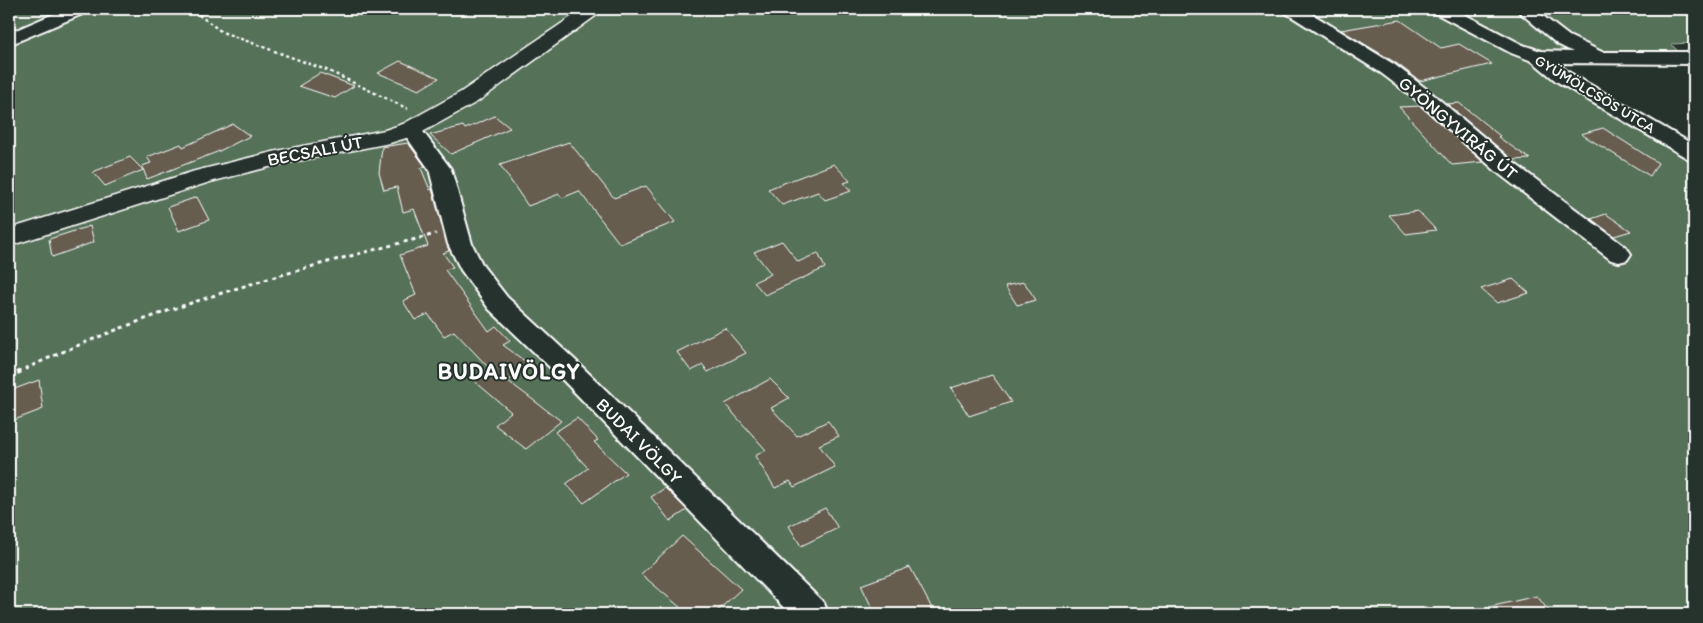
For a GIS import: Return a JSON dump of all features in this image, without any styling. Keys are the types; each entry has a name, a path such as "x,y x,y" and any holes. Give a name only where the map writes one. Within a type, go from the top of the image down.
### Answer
{"main road":[{"name":"BECSALI ÚT","path":"9,238 203,176 277,158 366,141 419,125 469,97 595,9"}],"street":[{"path":"9,40 79,9"},
{"name":"GYÖNGYVIRÁG ÚT","path":"1292,9 1394,74 1421,94 1512,173 1619,254"},
{"name":"GYÜMÖLCSÖS UTCA","path":"1441,9 1517,49 1539,57 1563,77 1694,154"},
{"path":"1524,9 1563,40 1605,58"},
{"path":"1539,57 1694,58"},
{"name":"BUDAI VÖLGY","path":"419,125 440,169 460,244 473,270 498,303 567,368 812,614"}],"path":[{"path":"198,9 199,15 222,32 329,71 400,104 419,125"},
{"path":"9,377 36,363 199,299 369,250 456,229"}],"green space":[{"path":"9,9 1694,9 1694,43 1671,44 1679,52 1586,54 1555,67 1694,156 1694,614 9,614"}],"building":[{"path":"1400,20 1441,48 1459,44 1492,64 1420,81 1396,63 1341,30"},
{"path":"400,61 439,78 419,90 378,73"},
{"path":"320,73 354,86 335,98 299,86"},
{"path":"1459,103 1500,136 1498,137 1530,159 1513,160 1447,104"},
{"path":"1420,106 1483,162 1452,165 1399,107"},
{"path":"495,116 510,128 451,154 430,135 463,126 465,129"},
{"path":"233,124 250,136 217,152 147,179 142,166 151,163 147,157 181,144 183,147"},
{"path":"1603,128 1658,163 1650,176 1581,134"},
{"path":"569,142 614,198 646,186 675,222 620,244 579,191 562,198 559,194 528,206 500,165"},
{"path":"408,143 425,166 421,168 430,190 432,189 449,251 443,253 453,267 445,270 489,331 496,326 510,341 503,345 530,365 508,381 561,421 526,449 495,425 511,412 472,379 489,368 454,331 444,336 428,314 415,320 403,301 416,295 400,255 428,246 414,209 403,212 397,187 384,190 379,173 382,147"},
{"path":"130,157 143,170 105,186 93,172"},
{"path":"834,164 850,181 844,183 851,191 825,200 818,192 782,205 768,189"},
{"path":"197,197 209,220 179,231 168,207"},
{"path":"1418,211 1436,230 1406,234 1389,215"},
{"path":"1606,214 1631,231 1614,236 1591,219"},
{"path":"90,226 94,242 52,257 49,239"},
{"path":"782,241 798,262 818,253 825,268 765,295 754,282 771,274 754,252"},
{"path":"1513,279 1529,293 1497,303 1481,289"},
{"path":"1024,282 1036,300 1017,305 1005,286"},
{"path":"725,328 746,353 708,372 703,365 691,371 677,352"},
{"path":"992,375 1011,402 969,416 951,388"},
{"path":"770,379 789,398 771,408 797,436 828,421 839,436 819,445 835,467 794,487 790,481 775,488 755,456 766,450 725,404"},
{"path":"39,380 43,409 9,422 9,391"},
{"path":"577,418 598,440 594,442 626,473 584,503 566,484 588,468 555,432"},
{"path":"665,488 687,510 670,521 651,497"},
{"path":"825,508 838,528 801,546 789,526"},
{"path":"682,536 741,589 714,614 688,614 641,574"},
{"path":"910,567 935,614 875,614 861,585"},
{"path":"1537,596 1551,614 1490,614 1489,607"}],"district":[{"name":"BUDAIVÖLGY","path":"509,371"}]}
